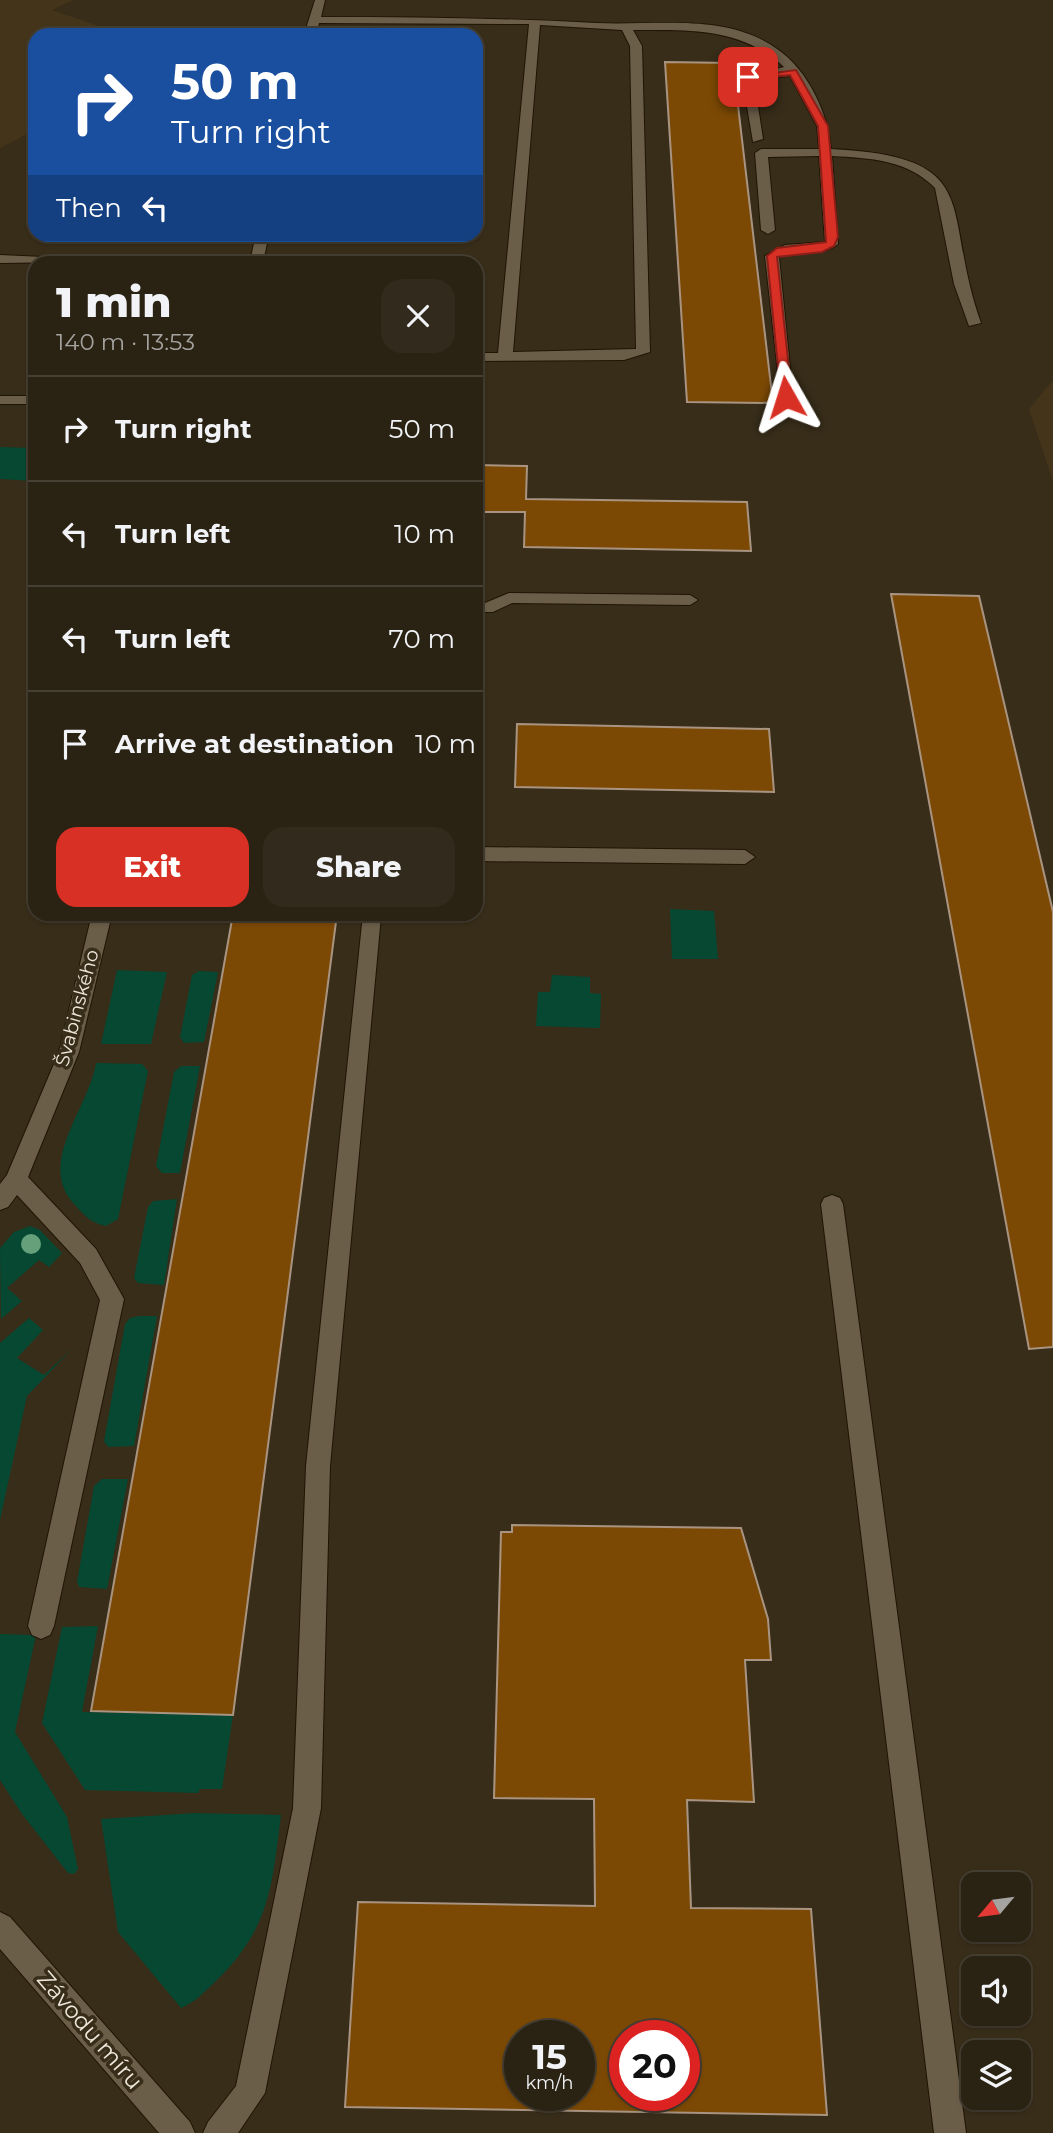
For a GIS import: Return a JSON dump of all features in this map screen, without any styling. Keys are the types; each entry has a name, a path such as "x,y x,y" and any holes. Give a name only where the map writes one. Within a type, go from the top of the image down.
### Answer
{"street":[{"path":"312,28 320,0"},
{"path":"314,20 535,21 704,27 729,31 773,51 793,72 823,126 833,237 831,244 822,248 777,251 772,256 786,397"},
{"path":"505,357 535,21"},
{"path":"483,357 624,356 643,352 636,46 626,26"},
{"path":"757,139 748,77 793,72"},
{"path":"768,229 761,153 876,155 912,166 932,176 942,188 958,274 974,323"},
{"path":"0,259 28,260"},
{"path":"0,400 28,400"},
{"path":"483,608 509,598 690,600"},
{"path":"483,854 745,857"},
{"name":"Švabinského","path":"0,1201 69,1052 100,921"},
{"path":"219,2133 250,2093 306,1808 318,1465 372,921"},
{"path":"8,1184 88,1256 112,1299 41,1626"},
{"path":"832,1204 950,2133"},
{"name":"Závodu míru","path":"0,1927 179,2133"}],"shaded area":[{"path":"0,0 73,0 52,10 105,28 28,28 28,134 0,148"},
{"path":"1053,380 1053,481 1029,409"}],"green space":[{"path":"0,447 28,448 28,481 0,479"},
{"path":"670,909 714,911 718,959 672,959"},
{"path":"117,970 167,972 151,1044 101,1044"},
{"path":"199,971 218,972 204,1042 184,1043 180,1037 192,975"},
{"path":"552,975 590,977 590,993 601,994 600,1028 536,1026 538,992 550,992"},
{"path":"96,1063 142,1064 148,1071 118,1219 106,1226 96,1223 75,1205 64,1189 60,1172 62,1154"},
{"path":"181,1066 200,1066 180,1173 162,1173 156,1166 174,1072"},
{"path":"177,1199 164,1285 138,1283 134,1278 148,1207 153,1201"},
{"path":"30,1226 40,1230 62,1253 49,1267 39,1260 7,1288 22,1301 1,1319 0,1248 14,1232"},
{"path":"157,1316 134,1446 108,1447 104,1441 125,1324 130,1318"},
{"path":"29,1318 43,1330 17,1358 44,1375 72,1349 27,1396 0,1520 0,1343"},
{"path":"102,1479 128,1479 107,1589 79,1587 77,1582 94,1486"},
{"path":"98,1626 82,1712 233,1715 222,1789 200,1789 198,1793 85,1790 42,1723 62,1627"},
{"path":"0,1634 36,1635 15,1732 67,1817 78,1869 74,1874 68,1873 22,1814 0,1780"},
{"path":"196,1813 281,1815 271,1886 258,1925 233,1963 200,1996 181,2008 118,1932 101,1819"}],"building":[{"path":"665,62 733,63 773,403 687,402"},
{"path":"483,465 527,466 526,499 747,502 751,551 524,547 525,512 483,512"},
{"path":"891,594 979,596 1053,912 1053,1347 1029,1349"},
{"path":"517,724 769,729 774,792 515,787"},
{"path":"232,921 336,921 233,1715 91,1711"},
{"path":"512,1525 741,1528 768,1619 771,1660 745,1660 754,1802 687,1800 691,1908 811,1909 827,2115 586,2111 595,2111 595,2020 504,2020 504,2110 345,2107 358,1902 595,1906 594,1799 494,1798 501,1532 512,1532"}],"route":[{"path":"748,77 793,72 806,90 823,126 833,237 831,244 822,248 777,251 772,256 786,397"}]}
